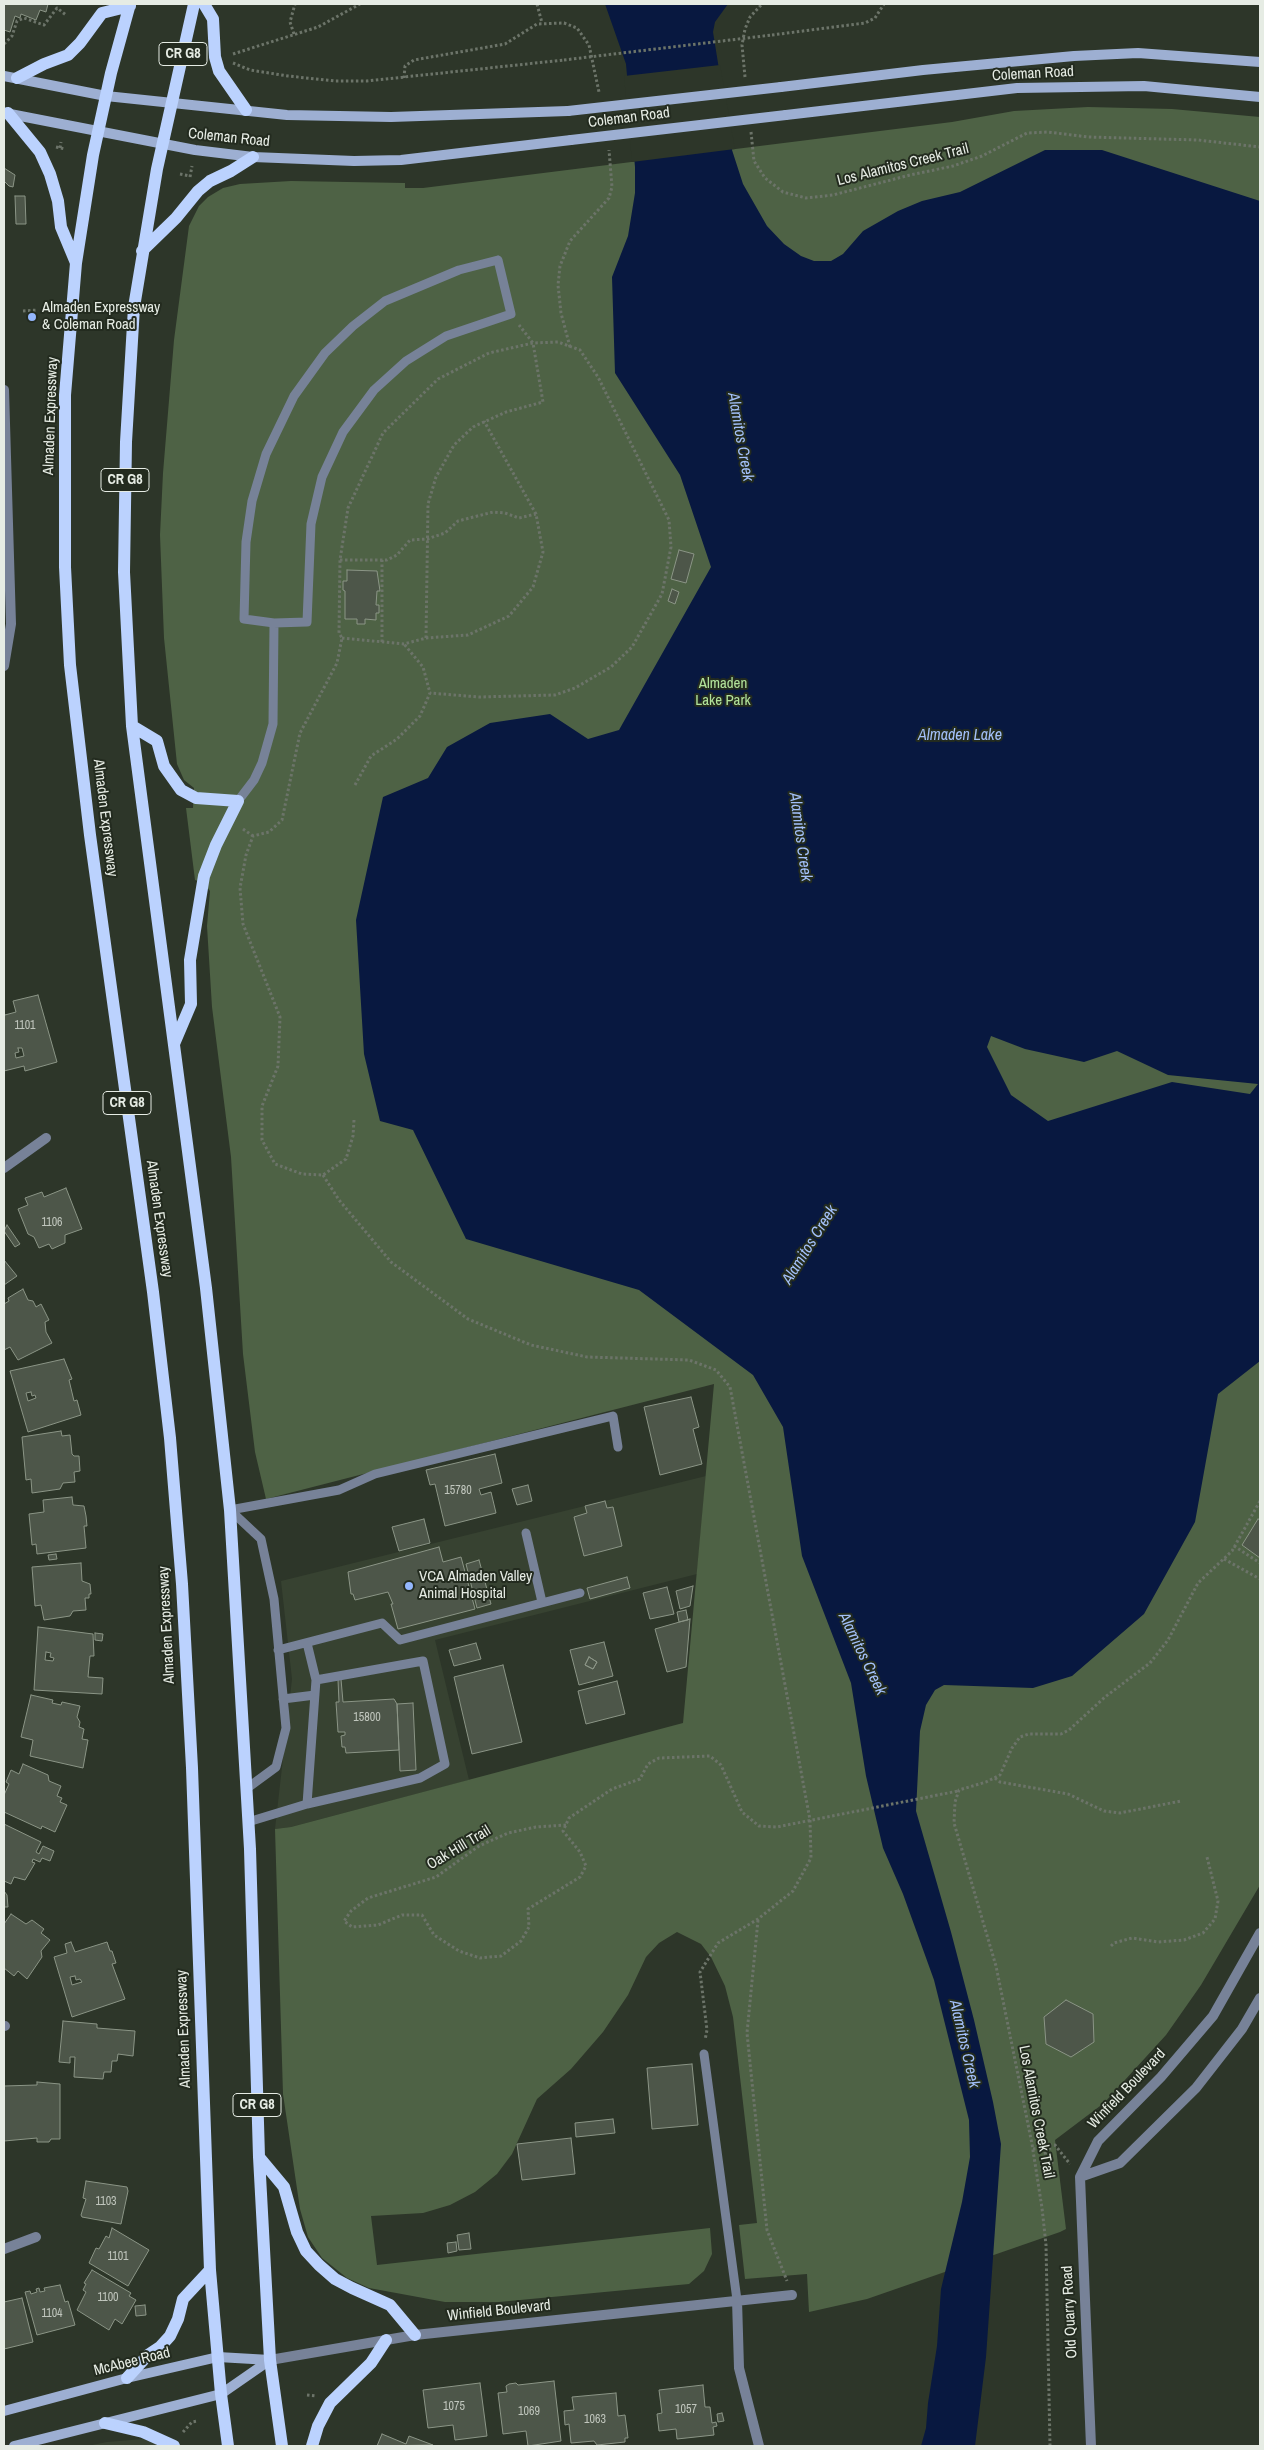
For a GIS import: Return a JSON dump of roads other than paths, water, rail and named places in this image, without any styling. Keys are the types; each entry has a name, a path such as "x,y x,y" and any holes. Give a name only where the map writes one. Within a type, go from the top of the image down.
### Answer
{"main road":[{"name":"CR G8","path":"194,4 162,144 142,250 134,317 125,494 124,572 132,726 206,1288 230,1510 248,1822 259,2158 270,2360 282,2446"},
{"path":"204,4 213,18 215,57 218,71 246,110"},
{"path":"17,78 44,64 68,55 80,44 102,13 130,5"},
{"name":"Almaden Expressway","path":"130,5 98,132 84,202 76,263 65,395 65,567 70,665 90,835 152,1282 171,1447 182,1584 192,1768 210,2270 221,2394 228,2446"},
{"path":"6,113 40,152 50,174 58,201 61,227 76,263"},
{"path":"142,250 176,218 198,191 210,181 231,171 253,157"},
{"path":"132,726 157,742 164,766 181,790 196,798 238,801 216,845 204,876 190,960 191,1004 174,1044"},
{"path":"259,2158 284,2187 297,2232 306,2251 335,2279 390,2305 415,2335"},
{"path":"127,2378 148,2355 160,2347 170,2336 178,2319 183,2298 210,2270"},
{"path":"312,2446 318,2426 330,2403 371,2363 386,2340"},
{"path":"105,2423 177,2441"}],"street":[{"name":"Coleman Road","path":"4,76 106,96 171,104 332,117 568,111 924,70 1074,56 1138,53 1260,62"},
{"name":"Coleman Road","path":"6,113 162,144 253,157 354,161 401,160 1017,88 1144,86 1260,97"},
{"path":"4,390 12,624 4,666"},
{"path":"4,1168 46,1138"},
{"name":"Winfield Boulevard","path":"1080,2177 1098,2141 1161,2077 1213,2016 1260,1933"},
{"path":"1080,2177 1120,2163 1196,2088 1242,2029 1260,1998"},
{"name":"Old Quarry Road","path":"1080,2177 1091,2446"},
{"path":"4,2249 36,2237"},
{"name":"Winfield Boulevard","path":"221,2394 270,2360 415,2335 792,2295"},
{"path":"737,2300 739,2368 759,2446"},
{"name":"McAbee Road","path":"4,2411 127,2378 218,2357 270,2360"},
{"path":"14,2446 221,2394"}],"lane":[{"path":"498,260 511,314 446,336 406,361 374,390 343,432 322,477 311,524 307,622 274,622 244,619 246,542 252,501 266,454 294,396 325,353 353,326 385,301 459,270 498,260"},
{"path":"238,801 254,780 262,763 272,724 274,622"},
{"path":"230,1510 338,1490 375,1474 613,1416 618,1448"},
{"path":"230,1510 261,1539 274,1599 286,1728 276,1767 246,1789"},
{"path":"526,1533 542,1602"},
{"path":"278,1650 382,1623 400,1640 580,1593"},
{"path":"307,1804 316,1680 308,1643"},
{"path":"248,1822 307,1804 420,1778 445,1764 423,1661 316,1680"},
{"path":"283,1699 315,1695"},
{"path":"704,2054 737,2300"}],"water":[{"name":"Almaden Lake","path":"605,4 728,4 715,22 713,32 732,150 743,184 767,226 784,244 801,256 814,261 831,261 843,254 863,231 898,211 922,201 960,192 1045,150 1102,150 1260,201 1260,1361 1218,1394 1195,1522 1144,1614 1072,1676 1033,1688 944,1685 935,1690 926,1705 920,1731 916,1811 974,2020 1001,2144 986,2357 975,2446 921,2446 926,2428 937,2346 941,2289 962,2202 970,2157 969,2120 934,1980 903,1894 883,1848 866,1776 851,1683 802,1556 783,1427 753,1375 639,1290 466,1239 413,1130 380,1121 364,1054 356,920 383,797 428,778 447,747 490,723 550,714 588,739 619,730 711,567 680,475 615,373 612,277 628,236 635,193 635,167 626,64","holes":["991,1036 1025,1049 1084,1062 1117,1051 1168,1075 1258,1084 1250,1094 1172,1082 1048,1121 1011,1095 987,1047"]}],"place":[{"name":"Almaden Expressway & Coleman Road","path":"32,317"},
{"name":"VCA Almaden Valley Animal Hospital","path":"409,1586"}],"water label":[{"name":"Alamitos Creek","path":"740,437"},
{"name":"Alamitos Creek","path":"800,837"},
{"name":"Alamitos Creek","path":"810,1245"},
{"name":"Alamitos Creek","path":"862,1654"},
{"name":"Alamitos Creek","path":"964,2044"}],"park label":[{"name":"Almaden Lake Park","path":"723,692"}]}
